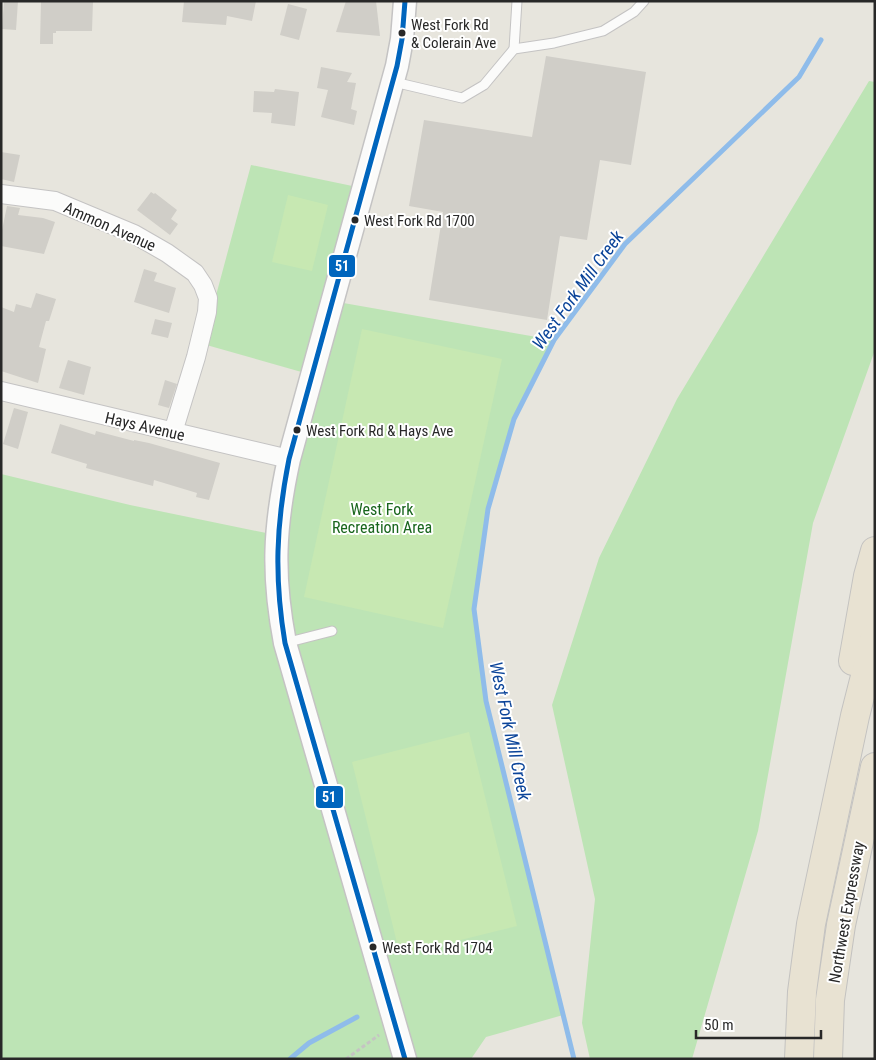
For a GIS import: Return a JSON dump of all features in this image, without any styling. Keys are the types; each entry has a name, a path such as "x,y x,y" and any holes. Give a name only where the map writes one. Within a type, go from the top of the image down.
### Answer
{"highway":[{"path":"843,770 844,723 857,638 875,550"},
{"path":"799,1059 802,992 811,924 843,770 875,637"},
{"name":"Northwest Expressway","path":"828,1059 830,1000 841,925 875,767"}],"street":[{"path":"405,1 402,39 393,81 374,144 289,460 280,497 276,536 279,612 285,643 405,1059"},
{"name":"Ammon Avenue","path":"1,194 54,201 134,234 167,253 195,273 203,285 208,298 207,312 173,432"},
{"name":"Hays Avenue","path":"1,390 289,460"}],"lane":[{"path":"393,81 462,98 484,85 514,48 517,1"},
{"path":"514,48 554,43 603,31 634,12 644,1"},
{"path":"285,643 332,631"}],"path":[{"path":"346,1059 379,1035"}],"green space":[{"path":"869,81 875,82 875,350 813,523 758,831 692,1059 590,1059 582,1023 595,899 552,705 599,558 677,399"},
{"name":"West Fork Recreation Area","path":"251,165 362,188 332,301 554,340 514,419 488,509 474,609 486,701 563,1015 486,1037 471,1059 1,1059 1,474 130,505 276,535 312,375 203,344"},
{"path":"288,195 328,205 312,271 272,262"},
{"name":"West Fork Recreation Area","path":"362,329 502,359 443,628 304,597"},
{"path":"469,732 517,926 400,955 352,762"}],"building":[{"path":"4,1 18,1 16,30 2,29"},
{"path":"41,1 93,1 92,31 56,31 56,33 53,33 53,44 40,44"},
{"path":"184,1 256,1 252,21 227,16 226,25 182,22"},
{"path":"346,1 376,1 380,36 336,32"},
{"path":"288,4 307,9 299,40 280,35"},
{"path":"546,56 646,72 631,165 600,160 587,240 560,236 547,320 429,300 443,212 409,206 424,120 532,137"},
{"path":"321,67 352,73 347,82 356,83 351,109 357,111 354,125 321,117 328,90 317,88"},
{"path":"275,89 299,92 295,126 271,123 272,113 253,112 254,91 274,92"},
{"path":"1,152 20,155 14,182 1,179"},
{"path":"151,192 177,210 171,219 178,224 170,235 137,210"},
{"path":"7,206 20,208 18,215 43,218 55,222 44,254 1,246 1,235"},
{"path":"144,269 157,273 154,281 176,288 169,313 134,302"},
{"path":"36,293 56,299 49,321 46,321 39,347 46,349 38,383 1,371 1,307 14,312 16,304 31,308"},
{"path":"155,319 172,323 168,338 151,334"},
{"path":"68,360 91,367 84,395 59,388"},
{"path":"165,380 177,384 169,408 158,405"},
{"path":"14,408 28,412 18,449 3,444"},
{"path":"60,424 95,435 96,431 149,443 220,463 209,500 196,497 197,493 154,480 153,486 86,468 87,464 51,453"}],"waterway":[{"name":"West Fork Mill Creek","path":"574,1059 486,701 474,609 488,509 514,419 554,340 625,244 799,77 821,40"},
{"path":"290,1059 309,1043 357,1017"}],"transit line":[{"name":"51","path":"405,1 402,39 397,66 289,459 281,506 278,573 281,619 285,643 405,1059"}],"place":[{"name":"West Fork Rd & Colerain Ave","path":"402,33"},
{"name":"West Fork Rd 1700","path":"355,220"},
{"name":"West Fork Rd & Hays Ave","path":"297,430"},
{"name":"West Fork Rd 1704","path":"373,947"}]}
